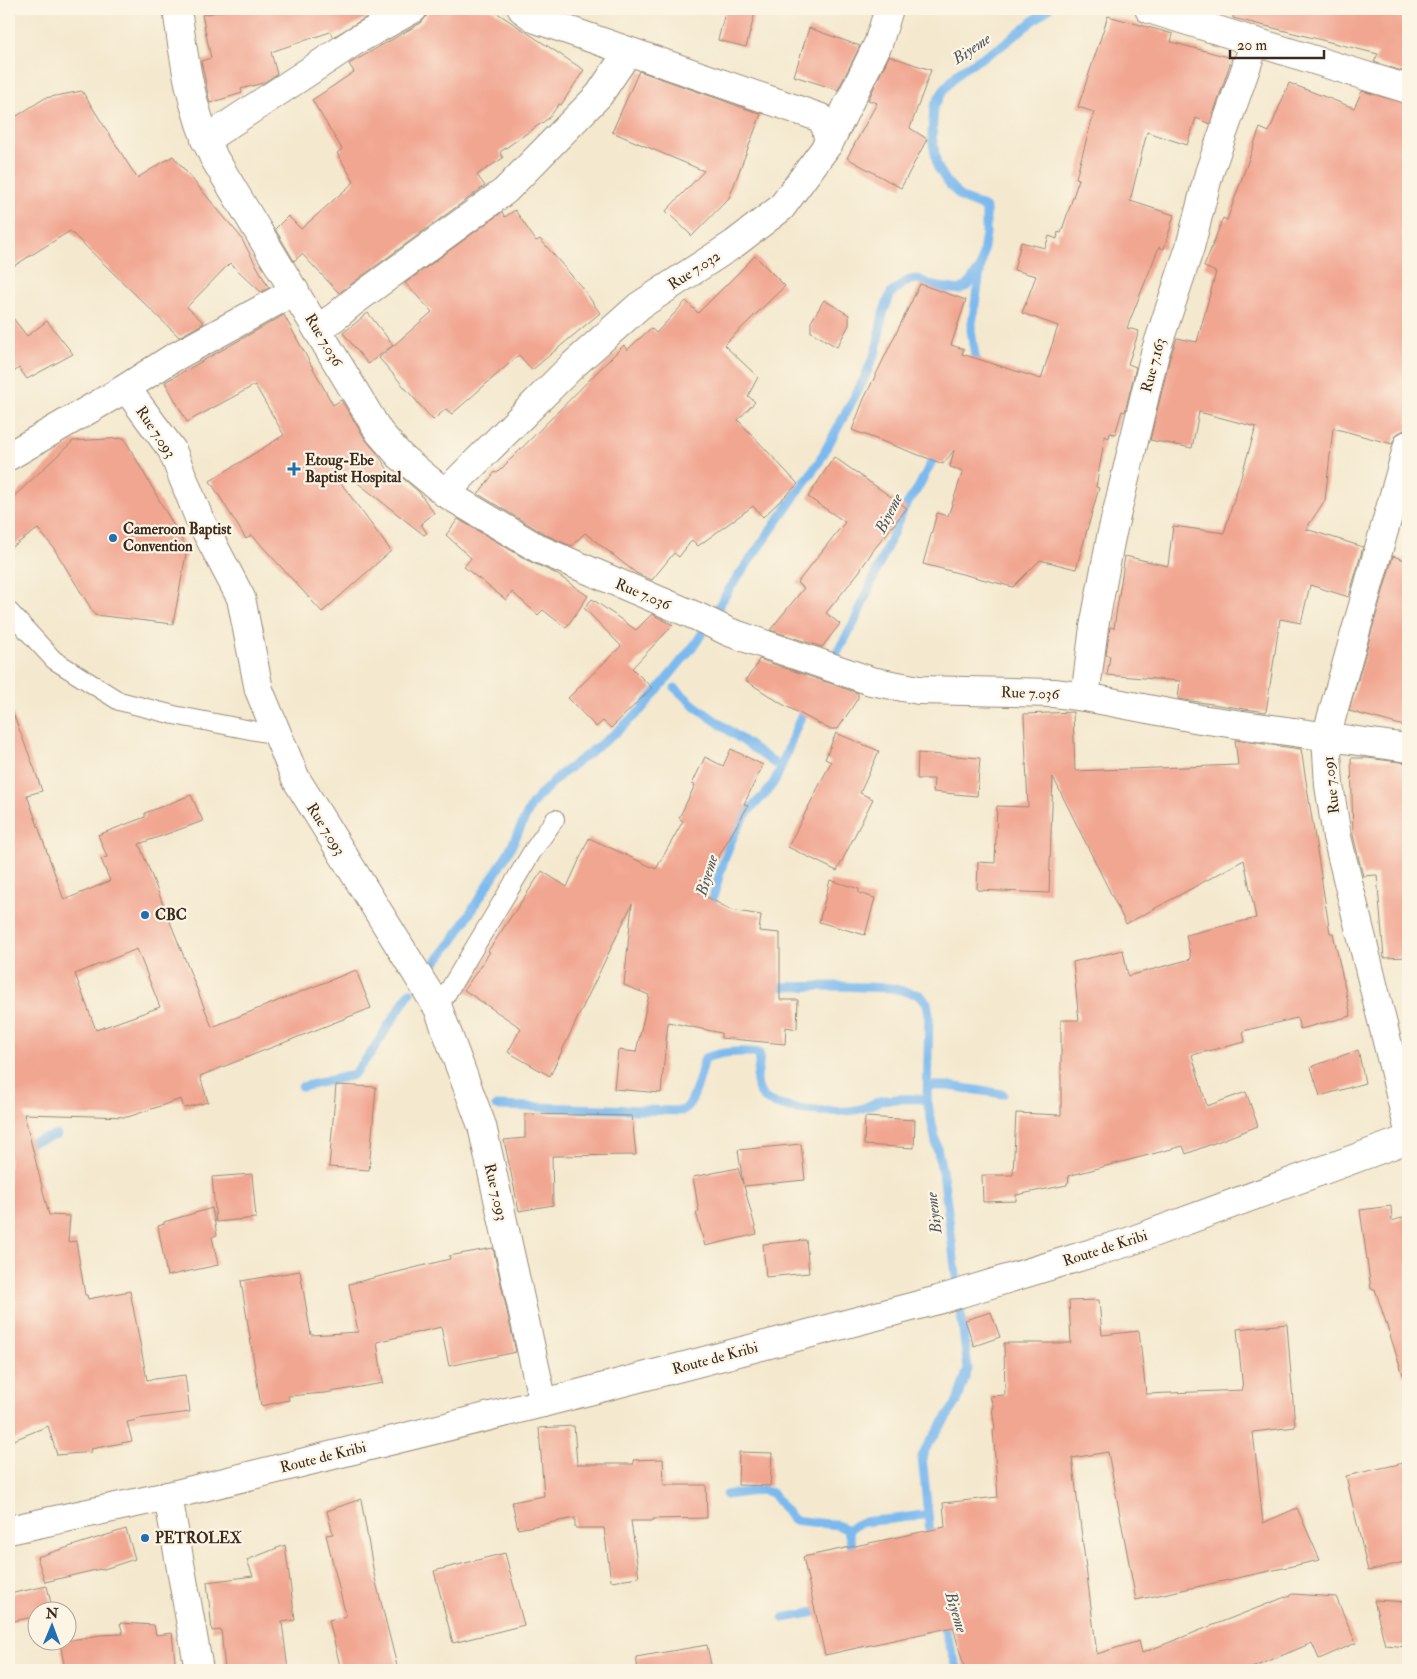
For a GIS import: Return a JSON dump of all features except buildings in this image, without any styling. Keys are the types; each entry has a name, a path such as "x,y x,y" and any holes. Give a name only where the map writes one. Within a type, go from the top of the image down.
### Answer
{"street":[{"name":"Rue 7.036","path":"177,9 186,72 194,107 205,140 214,158 379,432 400,456 445,493 539,548 729,632 871,681 919,690 1054,693 1200,719 1408,748"},
{"path":"205,140 355,41 413,9"},
{"path":"522,9 536,19 821,118 826,128 829,143"},
{"name":"Rue 7.032","path":"445,493 572,366 639,306 734,244 781,208 829,143 878,44 889,9"},
{"path":"1149,9 1408,89"},
{"name":"Rue 7.163","path":"1085,697 1094,627 1111,537 1155,353 1190,247 1209,173 1255,42"},
{"path":"317,329 505,191 599,95 628,52"},
{"path":"9,456 121,391 171,359 295,291"},
{"name":"Rue 7.093","path":"121,391 132,396 172,450 199,518 241,598 259,690 296,779 438,1008 482,1126 543,1403"},
{"name":"Rue 7.091","path":"1408,445 1326,737 1329,786 1337,837 1408,1127"},
{"name":"Route de Kribi","path":"9,1530 168,1496 543,1403 938,1300 1128,1242 1408,1139"},
{"path":"168,1496 199,1670"}],"lane":[{"path":"9,611 54,660 119,701 174,715 276,734"},
{"path":"438,1008 532,852 555,819"}],"waterway":[{"name":"Biyeme","path":"977,369 971,330 986,234 986,208 962,198 947,182 937,166 932,136 934,106 945,88 960,71 1000,47 1048,9"},
{"path":"430,969 453,940 508,853 531,806 538,797 560,775 613,735 641,710 696,643 730,588 819,462 864,379 876,351 883,313 891,293 904,283 918,279 933,286 959,290 967,286 978,271"},
{"name":"Biyeme","path":"831,663 854,623 903,510 918,488 936,449"},
{"path":"675,688 695,706 774,763"},
{"name":"Biyeme","path":"710,910 728,849 738,826 774,782 807,705"},
{"name":"Biyeme","path":"769,987 837,986 891,988 920,995 927,1003 929,1014 927,1100 944,1180 968,1369 957,1402 922,1457 931,1542"},
{"path":"302,1087 353,1075 371,1053 410,992"},
{"path":"496,1106 682,1111 691,1102 705,1058 718,1054 738,1052 759,1053 758,1088 761,1094 768,1100 778,1105 807,1110 850,1111 885,1100 927,1099"},
{"path":"932,1086 949,1086 1003,1094"},
{"path":"9,1148 57,1135"},
{"path":"726,1495 762,1490 772,1493 793,1520 837,1525 848,1530"},
{"path":"848,1530 863,1522 924,1515"},
{"path":"848,1530 854,1556"},
{"path":"783,1618 827,1610"},
{"name":"Biyeme","path":"941,1619 958,1670"}],"place":[{"name":"Etoug-Ebe Baptist Hospital","path":"294,469"},
{"name":"Cameroon Baptist Convention","path":"113,538"},
{"name":"CBC","path":"145,915"},
{"name":"PETROLEX","path":"145,1538"}]}
